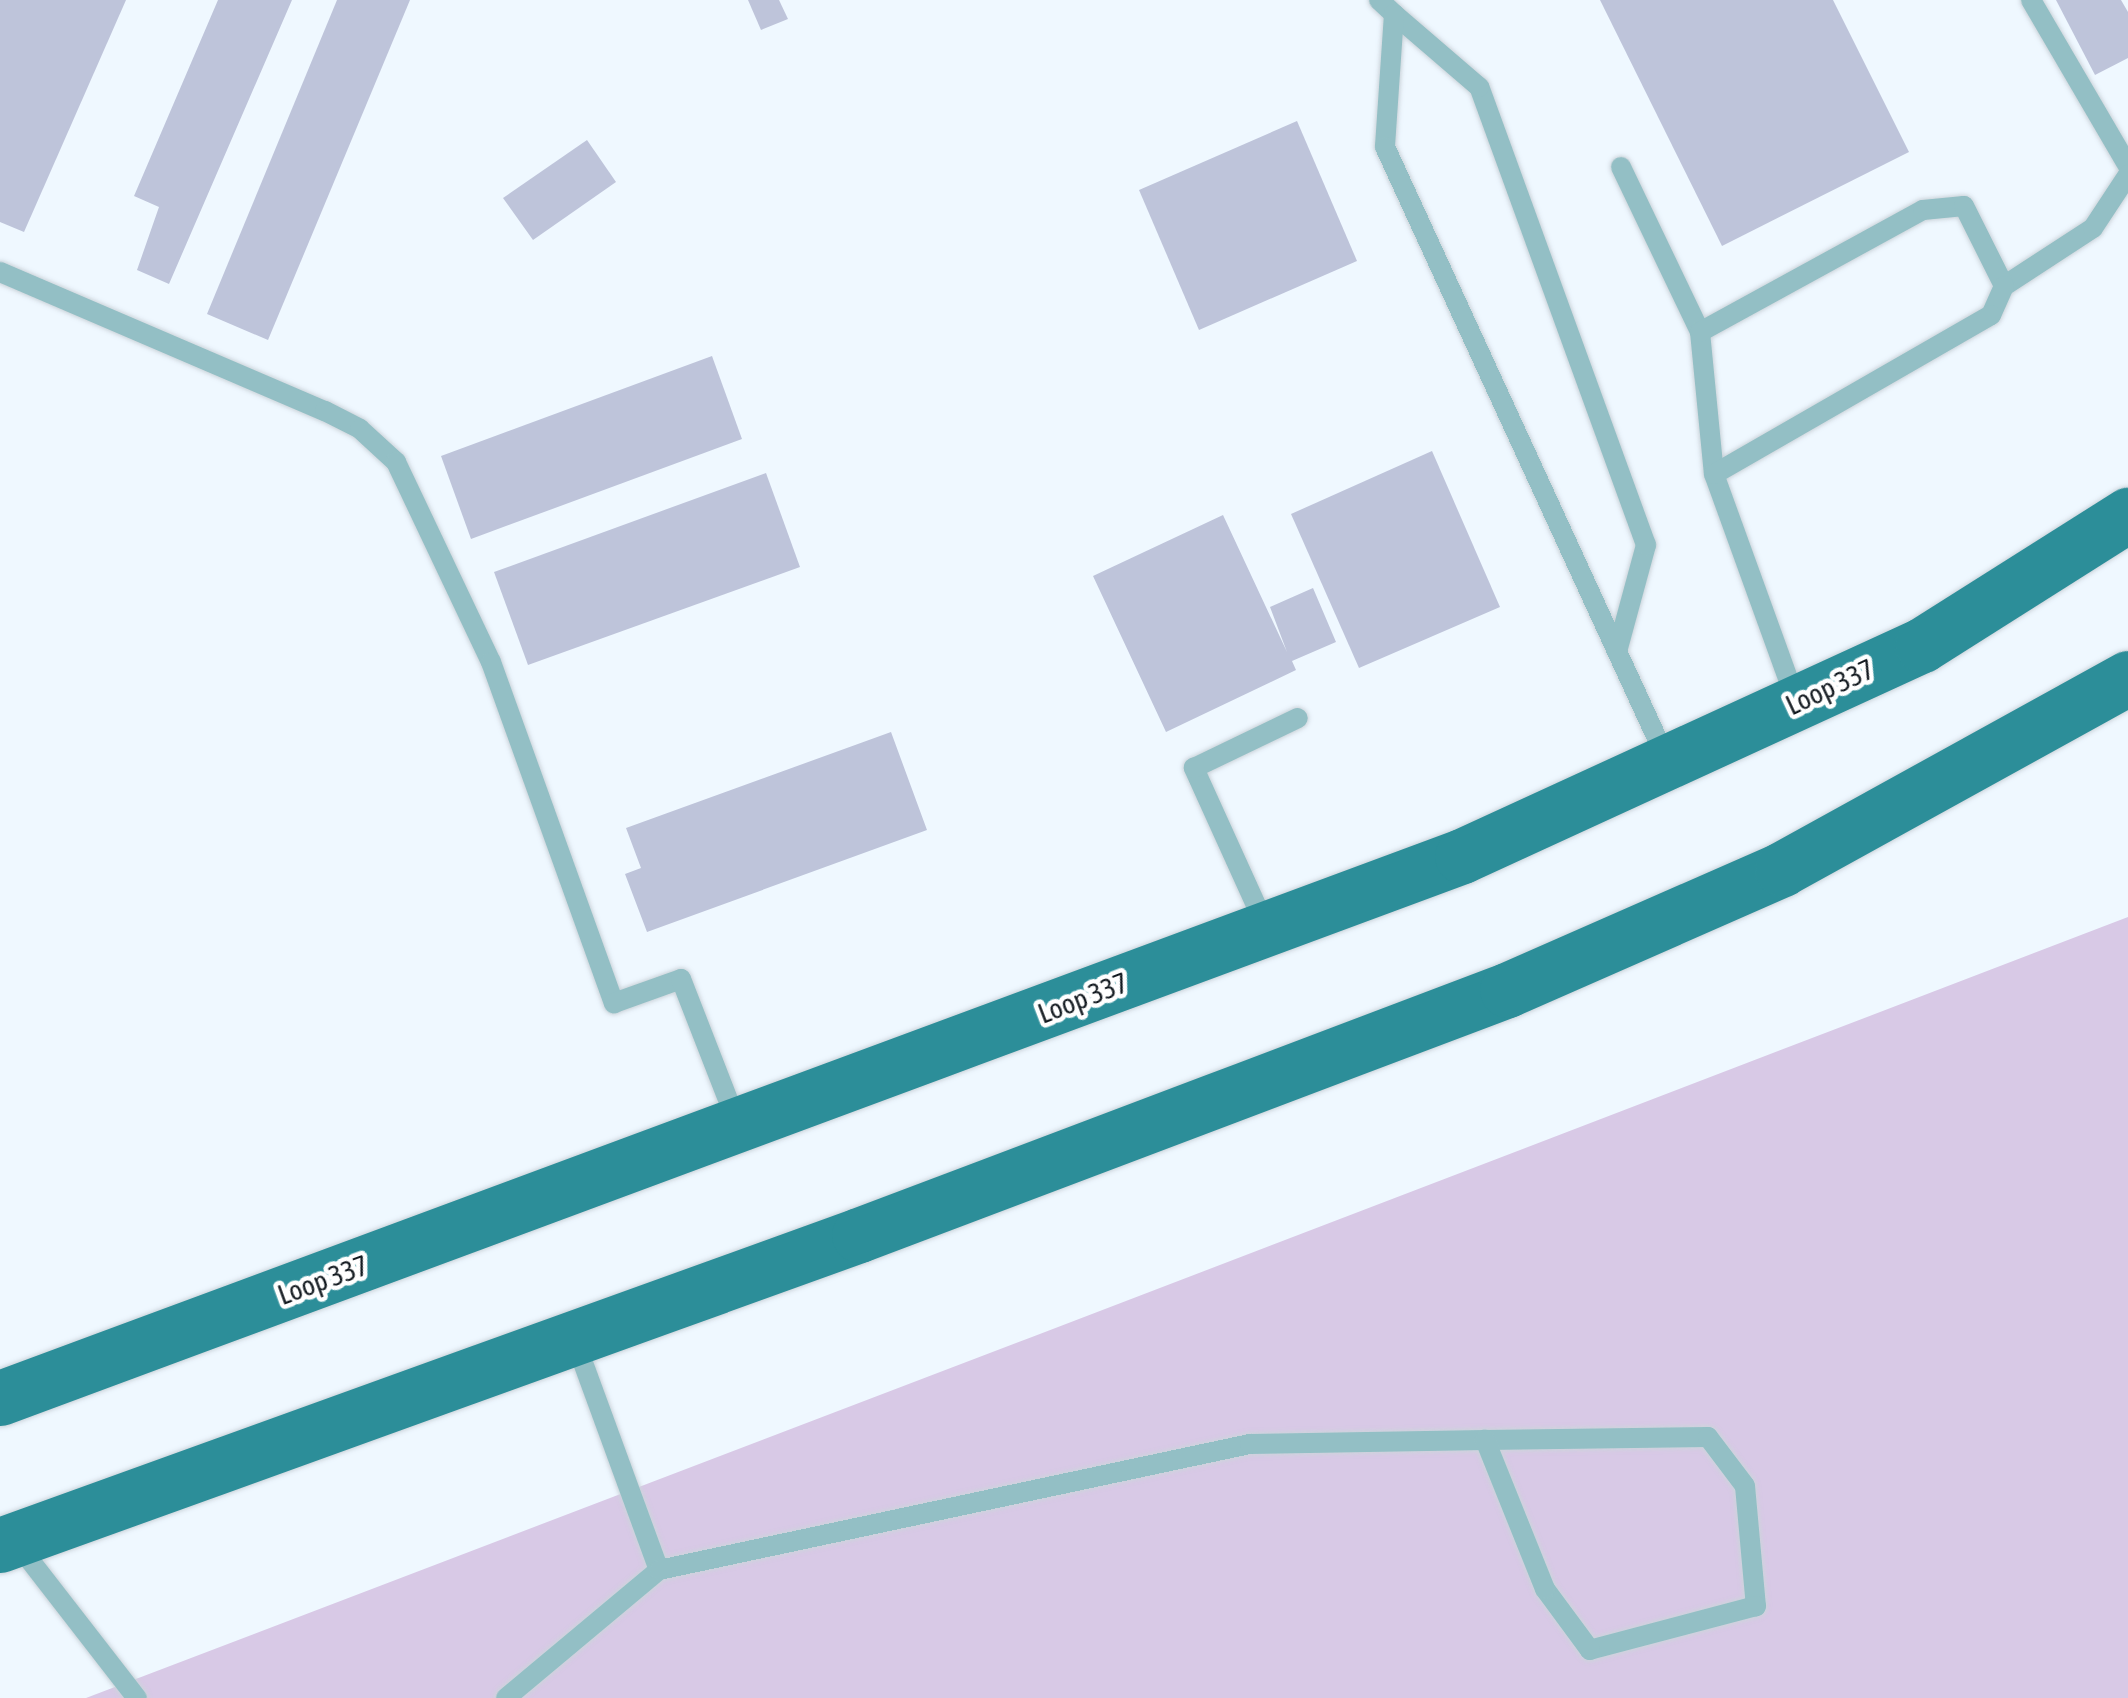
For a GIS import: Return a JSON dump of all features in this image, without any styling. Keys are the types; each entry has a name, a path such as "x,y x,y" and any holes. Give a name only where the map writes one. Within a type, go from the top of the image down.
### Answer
{"main road":[{"name":"Loop 337","path":"0,1398 1462,856 1922,645 2128,516"},
{"path":"7,1542 1187,1114 1507,990 1782,869 2128,678"}],"lane":[{"path":"2030,0 2128,166"},
{"path":"1386,7 1479,87 1646,544 1618,648"},
{"path":"1386,7 1385,147 1668,762"},
{"path":"1620,167 1700,332 1714,474 1797,702"},
{"path":"1714,474 1992,315 2004,286 2093,228 2128,175"},
{"path":"1700,332 1923,210 1964,206 2004,286"},
{"path":"0,272 324,411 360,429 396,462 491,662 614,1003 681,978 739,1126"},
{"path":"1267,929 1194,768 1298,718"},
{"path":"573,1336 659,1570"},
{"path":"506,1698 659,1570 1250,1444 1708,1436 1745,1486 1756,1606 1590,1650 1545,1589 1485,1440"},
{"path":"7,1542 137,1698"}],"shaded area":[{"path":"2128,917 2128,1698 86,1698 1032,1337"}],"building":[{"path":"0,0 126,0 24,232 0,222"},
{"path":"218,0 292,0 169,284 137,270 159,207 134,196"},
{"path":"337,0 410,0 268,340 207,314"},
{"path":"748,0 779,0 788,19 761,30"},
{"path":"1600,0 1833,0 1909,152 1722,246"},
{"path":"2056,0 2121,0 2128,12 2128,58 2095,75"},
{"path":"1297,121 1357,261 1199,330 1139,190"},
{"path":"587,140 616,182 533,240 503,198"},
{"path":"712,356 742,439 471,539 441,456"},
{"path":"1432,451 1500,607 1359,668 1291,514"},
{"path":"766,473 800,567 528,665 494,572"},
{"path":"1223,515 1287,652 1270,607 1313,588 1336,642 1292,661 1296,670 1166,732 1093,576"},
{"path":"891,732 927,830 647,932 625,874 641,868 626,828"}]}
